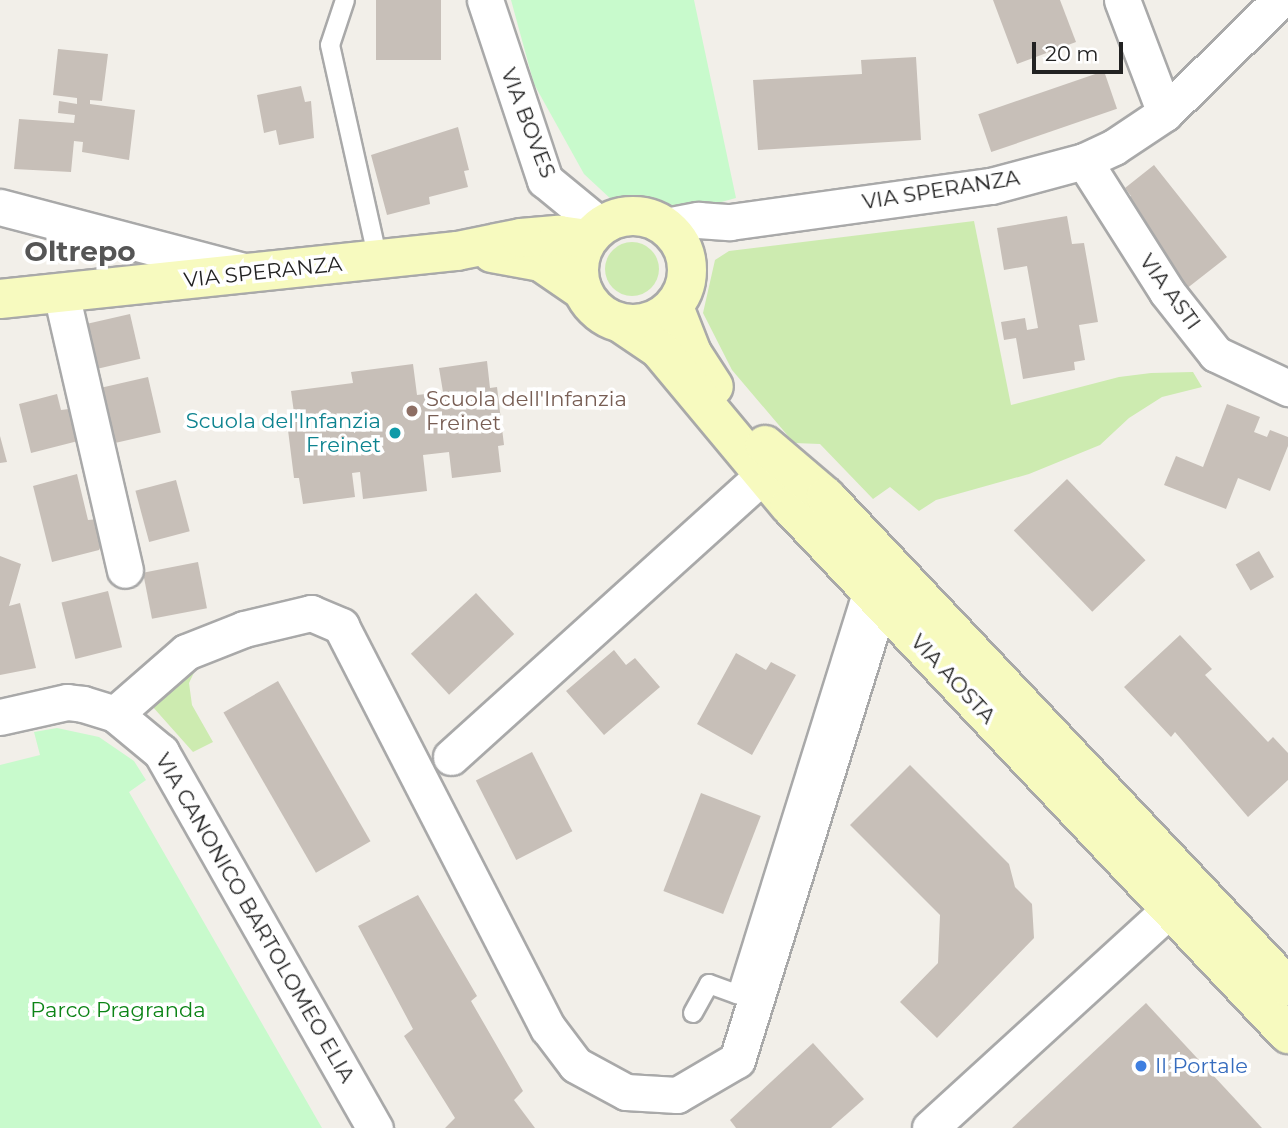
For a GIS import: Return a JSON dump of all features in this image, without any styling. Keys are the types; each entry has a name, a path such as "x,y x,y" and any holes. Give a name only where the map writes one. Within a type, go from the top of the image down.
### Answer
{"street":[{"name":"VIA BOVES","path":"485,0 545,180 594,233"},
{"path":"1122,0 1166,113"},
{"name":"VIA SPERANZA","path":"685,231 991,186 1084,160 1114,148 1166,113 1280,0"},
{"name":"VIA ASTI","path":"1084,160 1167,292 1216,354 1288,388"},
{"path":"0,207 251,272"},
{"path":"634,215 685,231 688,274 674,307 650,322 622,324 592,306 583,291 578,274 594,233 634,215"},
{"name":"VIA SPERANZA","path":"0,299 465,250 521,237 594,233"},
{"name":"VIA SPERANZA","path":"465,250 531,258 561,273 583,291"},
{"path":"61,293 125,570"},
{"name":"VIA AOSTA","path":"674,307 692,353 715,389 771,468 872,594 1288,1034"},
{"name":"VIA AOSTA","path":"622,324 659,349 771,468 826,497 1287,981"},
{"path":"451,757 771,468"},
{"path":"115,714 186,652 244,629 311,613 341,626 548,1028 576,1065 625,1092 677,1095 737,1060 872,594"},
{"name":"VIA CANONICO BARTOLOMEO ELIA","path":"0,717 67,702 115,714 149,739 169,763 375,1128"},
{"path":"930,1128 1170,909"}],"lane":[{"path":"345,0 330,45 378,260"},
{"path":"693,1013 709,984 737,993 872,594"}],"green space":[{"path":"511,0 694,0 736,198 681,213 644,200 613,201 584,174 534,84"},
{"path":"974,221 1011,405 1119,377 1151,373 1193,372 1202,387 1162,397 1129,418 1100,445 1029,474 936,500 919,511 890,487 873,499 820,444 794,443 732,370 703,313 715,260 729,251"},
{"path":"637,242 647,246 655,254 659,269 655,284 647,292 627,296 617,292 609,284 605,264 609,254 617,246"},
{"path":"200,660 189,683 192,705 213,742 193,752 152,706 160,693"},
{"name":"Parco Pragranda","path":"57,728 99,737 134,761 146,780 129,792 322,1128 0,1128 0,765 40,755 34,732"}],"building":[{"path":"376,0 441,0 441,60 376,60"},
{"path":"993,0 1060,0 1076,42 1017,64"},
{"path":"58,49 108,54 102,101 90,100 90,104 135,110 129,160 82,152 83,142 74,141 71,172 14,169 19,119 74,123 75,115 58,113 59,101 77,104 77,98 53,95"},
{"path":"916,57 921,140 758,150 753,80 862,74 861,60"},
{"path":"1104,71 1117,109 991,152 978,114"},
{"path":"301,86 305,102 311,101 314,138 279,145 276,130 264,133 257,95"},
{"path":"458,127 469,170 464,171 468,187 429,197 430,204 387,215 371,155"},
{"path":"1154,165 1227,257 1181,293 1122,204 1131,196 1125,188"},
{"path":"1067,216 1072,244 1084,243 1098,322 1079,325 1085,360 1074,362 1075,370 1023,379 1016,338 1004,340 1001,322 1025,318 1027,330 1038,328 1027,266 1004,270 997,228"},
{"path":"130,314 140,359 96,369 85,324"},
{"name":"Scuola del'Infanzia Freinet","path":"487,361 490,388 497,387 504,445 498,446 501,472 452,478 449,452 423,455 427,491 363,499 360,472 352,473 355,497 303,504 299,478 294,478 287,422 295,420 291,391 353,383 351,372 413,364 417,395 443,392 439,368"},
{"path":"148,377 161,433 115,443 102,388"},
{"path":"57,394 61,410 69,409 78,441 31,453 19,404"},
{"path":"1227,404 1260,417 1254,432 1267,437 1270,430 1288,437 1288,446 1270,491 1238,478 1226,509 1164,485 1176,456 1203,467"},
{"path":"0,436 7,462 0,463"},
{"path":"77,474 88,520 99,519 104,541 99,550 52,562 33,486"},
{"path":"1067,479 1145,560 1092,612 1014,530"},
{"path":"176,480 190,531 149,542 135,491"},
{"path":"1259,551 1274,577 1251,590 1236,564"},
{"path":"0,556 21,564 9,606 20,603 36,668 0,675"},
{"path":"198,562 207,608 152,619 143,573"},
{"path":"108,591 122,647 75,659 61,603"},
{"path":"476,593 514,634 449,695 411,654"},
{"path":"1180,635 1212,669 1205,675 1268,742 1273,737 1288,753 1288,780 1248,817 1175,732 1171,737 1124,687"},
{"path":"614,650 626,665 635,658 660,687 604,735 566,691"},
{"path":"736,653 766,670 771,662 796,675 752,755 697,724"},
{"path":"278,681 371,841 316,873 223,712"},
{"path":"532,752 572,831 516,860 476,781"},
{"path":"910,765 1009,864 1015,887 1032,904 1034,938 937,1038 900,1002 938,963 940,915 850,825"},
{"path":"701,793 761,816 723,914 663,891"},
{"path":"418,895 477,996 471,1001 523,1091 514,1100 535,1128 445,1128 455,1118 404,1036 413,1029 358,926"},
{"name":"Il Portale","path":"1146,1003 1262,1128 1012,1128"},
{"path":"813,1043 864,1099 831,1128 736,1128 730,1120"}],"place":[{"name":"Scuola dell'Infanzia Freinet","path":"412,411"},
{"name":"Scuola del'Infanzia Freinet","path":"395,433"},
{"name":"Il Portale","path":"1141,1066"}],"district":[{"name":"Oltrepo","path":"80,251"}]}
